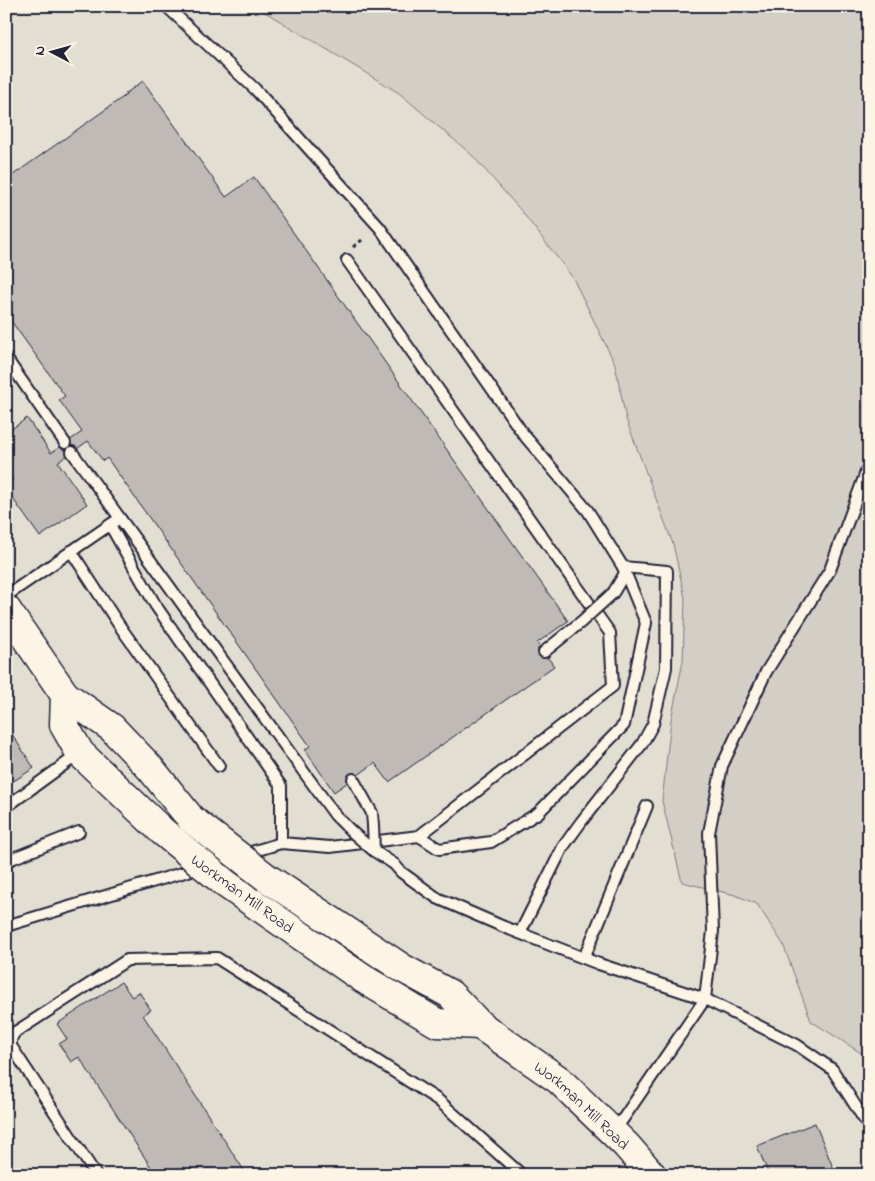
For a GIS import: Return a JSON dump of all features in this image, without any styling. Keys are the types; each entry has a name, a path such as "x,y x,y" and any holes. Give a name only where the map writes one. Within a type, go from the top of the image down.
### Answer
{"street":[{"name":"Workman Mill Road","path":"6,608 65,695 112,728 152,769 191,819 267,878 402,968 450,994 480,1026 559,1080 613,1133 652,1175"},
{"name":"Workman Mill Road","path":"65,695 64,725 80,753 162,831 226,884 362,978 437,1023 480,1026"}],"lane":[{"path":"166,6 255,88 380,228 524,435 588,511 624,570 646,623 624,725 538,813 491,842 439,849 419,836"},
{"path":"6,926 281,843 330,847 419,836 613,686 610,633 347,260"},
{"path":"6,358 65,443"},
{"path":"72,452 335,815 374,851 394,864 401,872 437,898 584,958 705,999 797,1045 832,1070 869,1127"},
{"path":"613,1133 705,999 713,931 709,833 722,766 766,672 830,570 869,464"},
{"path":"6,596 118,518"},
{"path":"110,525 156,606 281,786 281,843"},
{"path":"71,551 119,625 219,766"},
{"path":"544,652 582,622 613,593 624,570"},
{"path":"520,933 563,847 642,744 653,724 666,668 667,572 624,570"},
{"path":"6,807 80,753"},
{"path":"353,779 372,813 374,851"},
{"path":"584,958 647,806"},
{"path":"6,861 79,832"},
{"path":"96,1175 11,1046 14,1033 127,960 217,958 438,1100 522,1175"}],"shaded area":[{"path":"6,6 255,6 399,93 472,155 523,213 573,278 615,364 626,419 673,544 685,598 683,661 671,720 735,895 757,903 783,944 811,1021 869,1058 869,1175 6,1175"},
{"path":"255,6 869,6 869,1058 811,1021 783,944 757,904 735,895 682,882 662,801 671,720 683,661 685,598 673,544 626,419 615,364 573,278 523,213 472,155 399,93"}],"building":[{"path":"143,81 226,197 254,177 568,621 537,643 554,666 389,782 375,763 334,792 305,750 310,746 107,458 103,461 88,441 58,462 87,504 40,537 6,489 6,485 13,480 6,471 6,433 27,418 51,453 82,432 59,400 65,396 6,314 6,180"},
{"path":"6,725 34,768 6,786"},
{"path":"121,982 132,997 139,992 151,1010 143,1015 247,1175 156,1175 79,1057 71,1062 59,1044 67,1039 57,1024"},
{"path":"815,1123 836,1175 769,1175 757,1146"}]}
